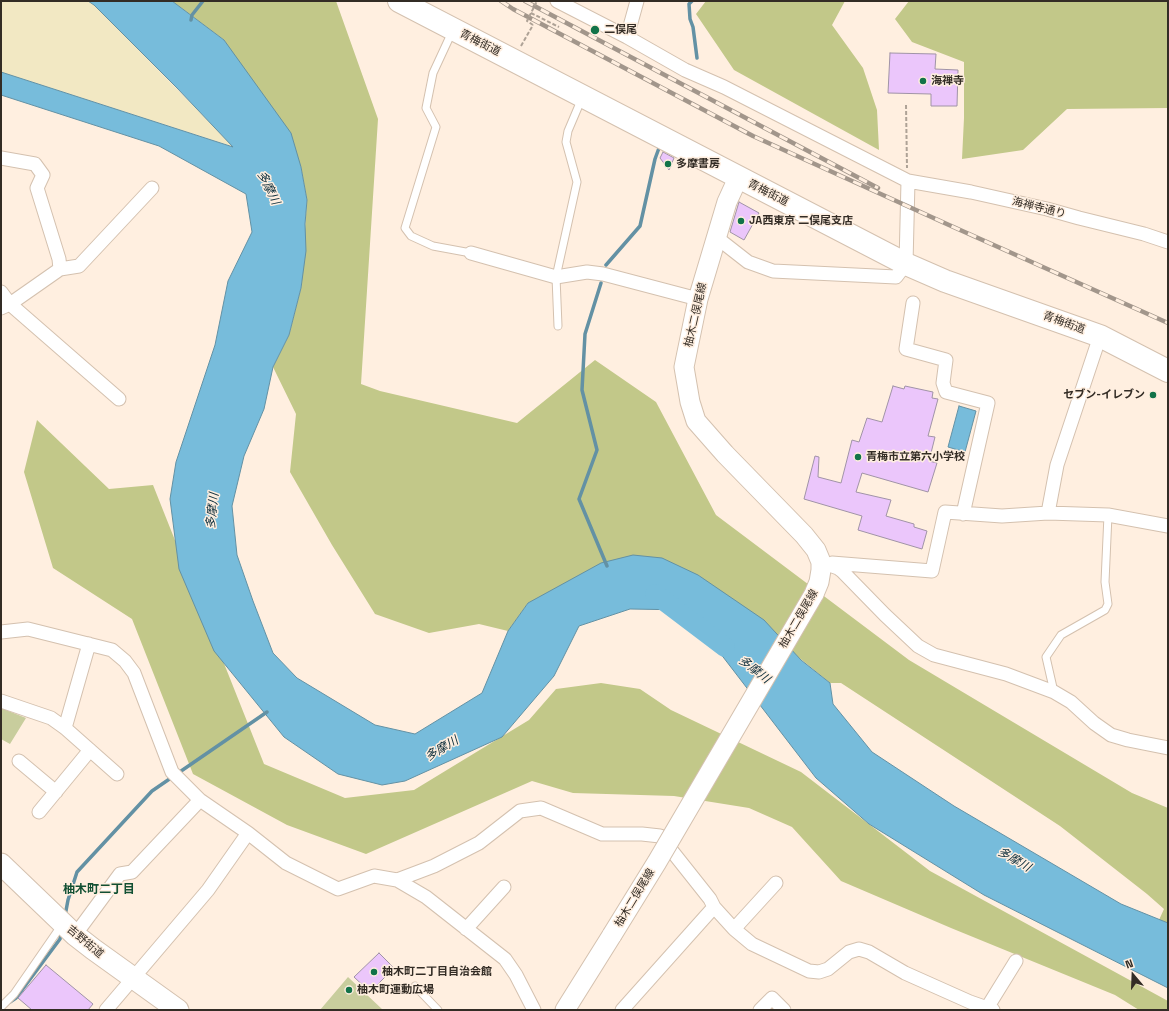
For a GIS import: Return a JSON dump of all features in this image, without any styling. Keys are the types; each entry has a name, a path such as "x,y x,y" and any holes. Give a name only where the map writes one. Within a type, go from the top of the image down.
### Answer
{"highway":[{"name":"青梅街道","path":"399,1 906,264 945,281 1100,336 1165,366"}],"main road":[{"name":"柚木二俣尾線","path":"570,1008 814,594 821,576 821,562 816,550 804,534 725,454 696,421 690,402 684,367 698,298 727,202 738,178"},
{"name":"吉野街道","path":"1,864 92,949 178,1010"}],"street":[{"name":"海禅寺通り","path":"558,1 627,37 685,70 724,87 908,181 971,192 1047,209 1144,234 1168,242"},
{"path":"627,37 636,1"},
{"path":"1,158 34,164 42,175 37,188 59,259 60,269"},
{"path":"716,237 748,262 773,271 896,277 906,264 908,181"},
{"path":"6,306 60,269 79,266 152,188"},
{"path":"471,253 556,278 587,272 603,274 698,298"},
{"path":"1,292 6,306 119,399"},
{"path":"913,303 906,349 946,360 943,383 946,392 988,403 963,514"},
{"path":"1048,513 1057,466 1100,336"},
{"path":"821,562 932,571 945,512 1002,516 1048,513 1108,514 1168,526"},
{"path":"821,562 842,571 918,646 934,655 1006,674 1054,692 1071,702 1094,723 1112,735 1128,740 1168,748"},
{"path":"1,632 28,629 112,650 125,661 134,673 172,772 200,800 248,833 286,863 338,889 374,876 397,880 426,897 505,959 516,975 534,1010"},
{"path":"65,728 89,644"},
{"path":"1,700 51,718 65,728 117,774"},
{"path":"39,812 90,750"},
{"path":"19,761 56,792"},
{"path":"69,929 120,874 132,872 200,800"},
{"path":"397,880 434,866 479,843 520,811 542,808 602,834 642,834 660,836 710,899 714,907 734,929 752,944 809,971 819,972 828,969 849,952 859,949 869,952 905,973 970,1002 990,1009 1016,961"},
{"path":"106,1010 208,890 248,833"},
{"path":"734,929 776,883"},
{"path":"466,929 504,888"},
{"path":"622,1010 714,907"},
{"path":"760,1010 772,998 784,1010"}],"lane":[{"path":"453,30 433,73 426,108 436,127 405,228 411,236 433,246 471,253"},
{"path":"558,326 556,278 577,182 566,142 568,131 582,96"},
{"path":"1054,692 1046,657 1061,635 1105,610 1108,604 1105,582 1108,514"},
{"path":"1,1007 14,994 69,929"},
{"path":"415,986 438,1010"}],"path":[{"path":"525,39 533,25 527,21 537,1"},
{"path":"531,13 559,27"},
{"path":"906,105 908,181"}],"green space":[{"path":"172,1 336,1 378,119 361,384 380,391 517,423 595,360 656,402 716,515 909,660 1132,793 1168,808 1168,923 1159,920 1164,909 1060,826 841,683 830,683 698,575 528,603 508,631 479,624 429,633 375,614 332,545 290,472 296,414 273,367 289,335 301,288 307,200 301,167 224,40"},
{"path":"706,1 845,1 832,25 863,68 877,110 879,150 734,70 696,14"},
{"path":"909,1 1168,1 1168,108 1067,109 1023,150 962,159 964,62 912,42 895,19"},
{"path":"37,420 109,489 153,485 264,764 345,798 414,790 529,720 556,689 601,683 640,689 671,710 801,772 930,871 1168,1001 1168,1010 1139,1010 1115,995 841,881 792,827 749,808 674,796 573,793 532,781 366,854 287,825 193,774 132,619 53,568 24,472"},
{"path":"1,708 26,718 10,744 1,739"},
{"name":"柚木町運動広場","path":"348,977 383,1010 320,1010"}],"sand":[{"path":"1,1 88,1 94,5 234,147 1,72"}],"water":[{"path":"88,1 172,1 224,40 291,133 301,167 307,200 305,224 306,251 301,288 289,335 273,367 264,409 244,456 232,506 237,555 253,601 273,653 297,678 375,725 415,734 482,693 508,631 528,603 601,563 633,555 662,558 698,575 764,620 801,660 830,683 833,704 872,752 954,806 1121,904 1168,923 1168,988 984,895 869,824 816,778 687,610 630,609 579,626 554,676 502,737 405,781 382,785 338,774 284,737 214,651 179,569 170,499 176,462 215,345 228,281 252,232 246,194 159,146 1,95 1,72 233,147 177,88 94,5"},
{"path":"959,406 976,411 965,452 948,447"}],"building":[{"name":"海禅寺","path":"890,53 936,54 935,69 958,70 957,106 931,106 931,94 888,93"},
{"name":"多摩書房","path":"663,152 674,158 669,170 660,158"},
{"path":"739,202 759,213 744,240 730,232"},
{"path":"893,386 904,389 905,386 933,392 932,398 938,399 928,436 935,437 929,461 937,463 928,492 862,473 856,492 891,500 886,516 914,524 914,527 927,531 922,549 858,530 862,516 804,499 815,456 819,457 818,477 841,483 852,440 859,442 867,418 882,422"},
{"path":"379,953 394,968 370,992 354,977"},
{"path":"46,965 93,1004 88,1010 32,1010 18,998"}],"waterway":[{"path":"191,20 192,15 203,1"},
{"path":"692,1 689,4 690,19 693,27 697,58"},
{"path":"606,265 640,226 655,159 659,148"},
{"path":"601,283 585,334 582,390 597,450 579,499 607,566"},
{"name":"多摩川","path":"655,594 725,647"},
{"path":"65,916 68,900 77,872 152,791 267,712"},
{"path":"10,1002 16,998 60,939 61,932"}],"railway":[{"path":"501,1 513,9 753,136 1168,323"},
{"path":"525,1 878,188"}],"place":[{"name":"二俣尾","path":"595,30"},
{"name":"海禅寺","path":"923,81"},
{"name":"多摩書房","path":"668,164"},
{"name":"JA西東京 二俣尾支店","path":"741,221"},
{"name":"セブン-イレブン","path":"1153,395"},
{"name":"青梅市立第六小学校","path":"858,457"},
{"name":"柚木町二丁目自治会館","path":"374,972"},
{"name":"柚木町運動広場","path":"349,990"}],"district":[{"name":"柚木町二丁目","path":"99,890"}]}
